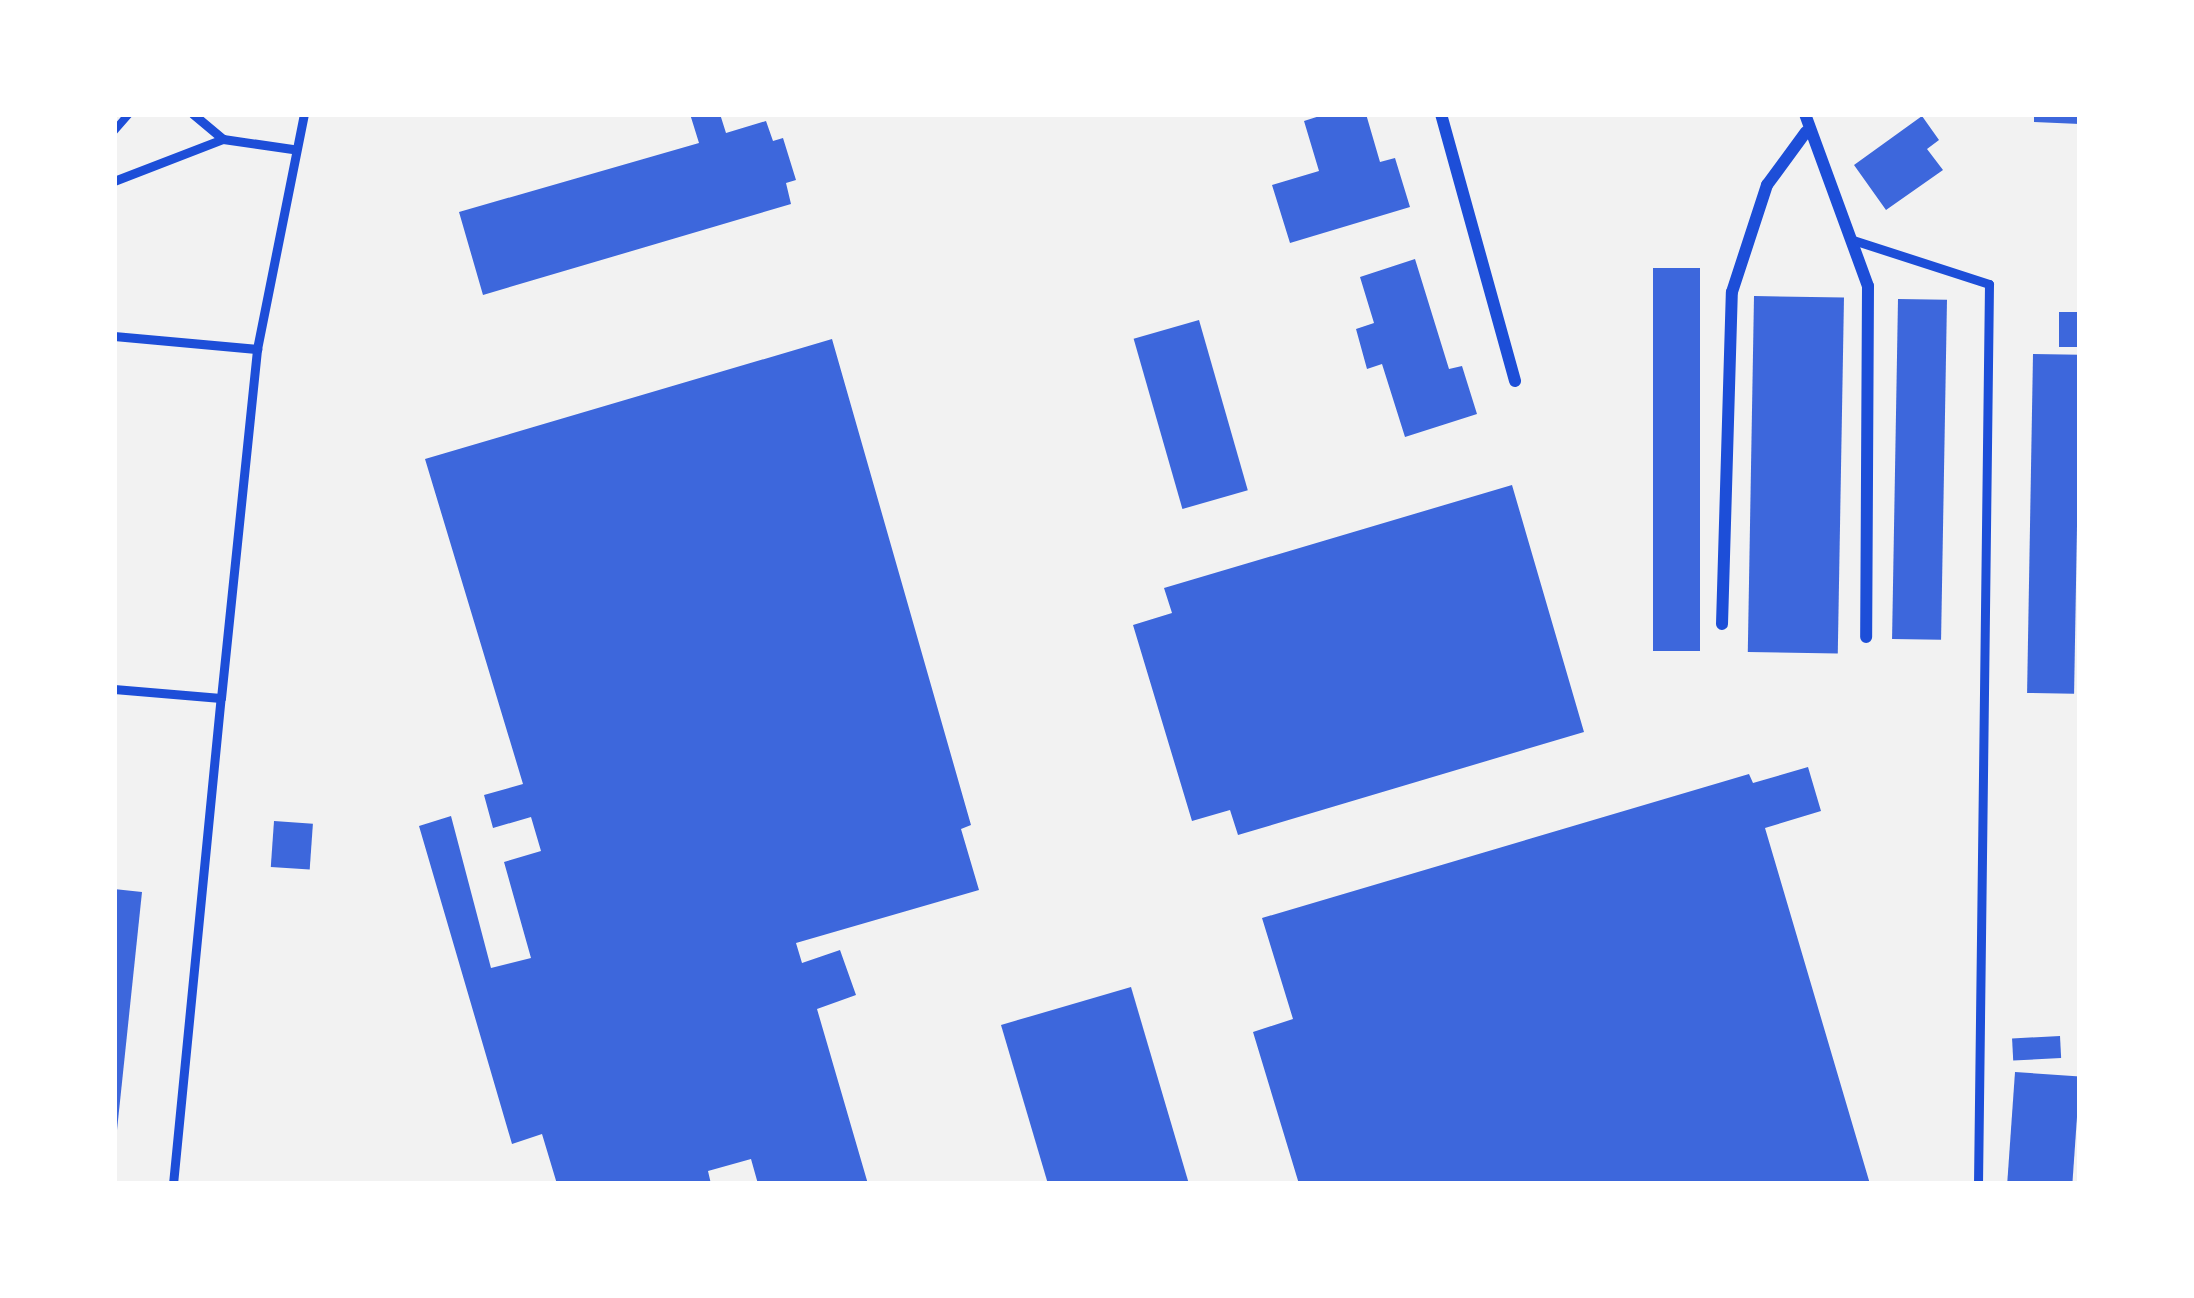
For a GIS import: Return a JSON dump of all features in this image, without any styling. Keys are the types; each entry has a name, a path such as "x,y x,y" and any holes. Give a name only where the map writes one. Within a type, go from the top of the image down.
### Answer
{"street":[{"path":"1442,114 1515,381"},
{"path":"1805,114 1806,132 1868,286 1866,637"},
{"path":"1722,624 1732,292 1767,185 1806,132"}],"lane":[{"path":"193,114 223,139"},
{"path":"173,1184 257,349 292,149 304,114"},
{"path":"114,182 223,139 292,149"},
{"path":"1853,240 1989,284 1978,1184"},
{"path":"114,335 257,349"},
{"path":"114,689 221,698"}],"path":[{"path":"114,131 129,114"}],"building":[{"path":"690,114 720,114 726,133 766,121 773,141 783,138 796,180 786,183 791,204 483,295 459,212 699,143"},
{"path":"1326,114 1366,114 1380,162 1395,158 1410,207 1290,243 1272,185 1319,171 1304,121"},
{"path":"2034,114 2080,114 2080,124 2034,122"},
{"path":"1922,116 1939,140 1927,149 1943,170 1886,210 1854,165"},
{"path":"1415,259 1449,369 1462,366 1477,414 1405,437 1382,364 1367,369 1356,329 1374,323 1360,277"},
{"path":"1653,268 1700,268 1700,651 1653,651"},
{"path":"1754,296 1844,298 1838,654 1748,652"},
{"path":"1898,299 1947,300 1941,640 1892,639"},
{"path":"2059,312 2080,312 2080,347 2059,347"},
{"path":"1199,320 1248,490 1182,509 1134,339"},
{"path":"832,339 971,825 961,829 979,890 796,943 802,963 840,950 856,995 817,1009 868,1184 758,1184 751,1159 708,1171 711,1184 557,1184 542,1134 512,1144 419,826 451,816 491,968 531,958 504,862 541,851 531,817 493,828 484,795 523,784 425,459"},
{"path":"2033,354 2080,355 2074,694 2027,693"},
{"path":"1512,485 1584,732 1238,835 1230,810 1192,821 1133,625 1172,613 1164,588"},
{"path":"1808,767 1821,811 1765,828 1870,1184 1299,1184 1253,1032 1293,1019 1262,918 1749,774 1753,783"},
{"path":"274,821 313,824 310,870 271,867"},
{"path":"114,889 142,892 117,1130 114,1130"},
{"path":"1131,987 1189,1184 1048,1184 1001,1025"},
{"path":"2060,1036 2061,1058 2013,1060 2012,1039"},
{"path":"2015,1072 2080,1077 2072,1184 2007,1184"}]}
